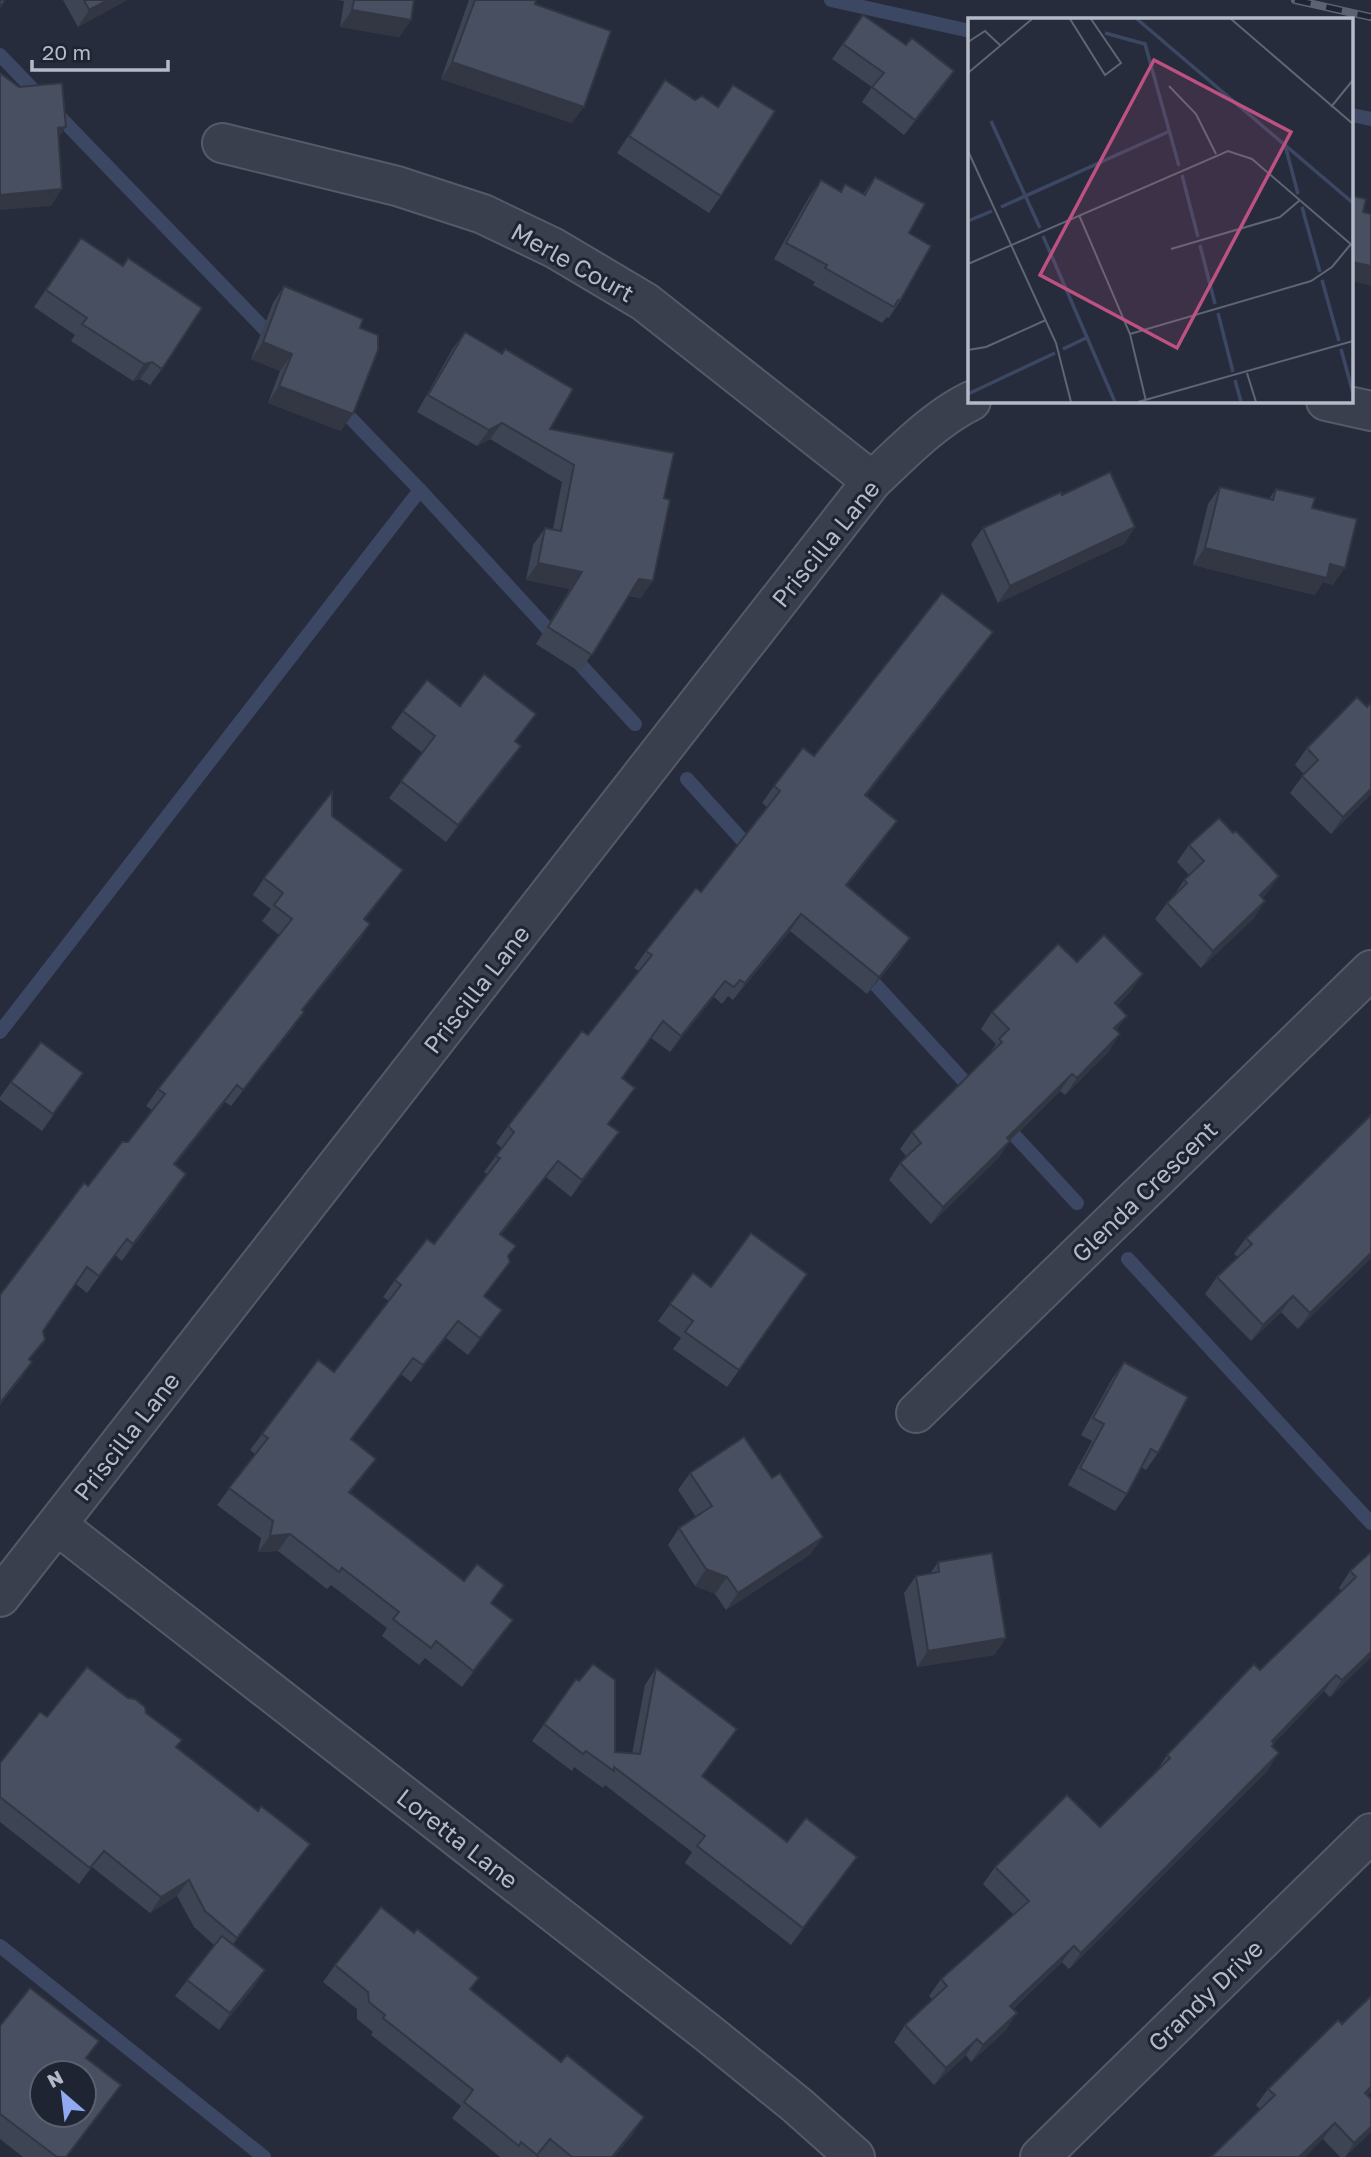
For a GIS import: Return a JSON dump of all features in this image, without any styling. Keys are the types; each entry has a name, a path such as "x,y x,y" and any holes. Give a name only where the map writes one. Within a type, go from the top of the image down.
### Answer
{"street":[{"name":"Merle Court","path":"222,143 397,186 483,214 554,248 645,302 872,481"},
{"name":"Priscilla Lane","path":"0,1597 872,481 921,435 969,402"},
{"path":"1330,402 1371,411"},
{"name":"Glenda Crescent","path":"916,1413 1371,970"},
{"name":"Loretta Lane","path":"57,1525 708,2033 799,2106 855,2157"},
{"name":"Grandy Drive","path":"1040,2157 1371,1832"}],"building":[{"path":"84,0 108,0 89,10"},
{"path":"354,0 414,0 411,20 352,10"},
{"path":"475,0 536,0 535,4 611,31 584,107 452,62"},
{"path":"863,15 906,45 912,38 954,71 915,120 872,87 884,73 843,44"},
{"path":"0,73 19,87 62,83 66,127 58,128 62,189 0,195"},
{"path":"665,80 695,100 702,96 718,107 733,85 775,111 721,196 629,136"},
{"path":"875,177 925,204 909,233 931,246 894,307 786,243 821,180 841,192 845,184 865,195"},
{"path":"1354,196 1366,199 1363,212 1371,214 1371,266 1354,262"},
{"path":"81,238 123,266 128,258 202,308 162,369 152,362 144,364 82,324 87,318 46,290"},
{"path":"284,286 363,319 360,328 378,335 378,350 353,414 279,386 292,354 263,342"},
{"path":"465,332 502,354 505,349 573,389 550,429 674,453 664,498 670,500 653,581 639,579 592,655 548,627 582,572 538,563 545,528 561,531 574,465 502,423 489,430 428,395"},
{"path":"1110,472 1135,527 1010,586 983,528"},
{"path":"1220,487 1273,500 1276,489 1315,498 1312,508 1357,519 1345,568 1330,564 1327,578 1205,548"},
{"path":"942,593 993,632 865,795 897,821 846,885 910,938 879,977 801,914 745,983 740,980 734,987 725,981 681,1036 663,1021 622,1078 635,1088 608,1124 619,1132 582,1180 558,1161 500,1234 516,1246 508,1256 510,1262 484,1296 502,1310 480,1338 458,1321 423,1365 413,1358 351,1439 376,1459 349,1492 464,1581 477,1564 504,1585 491,1603 513,1620 473,1671 436,1641 431,1648 393,1619 399,1612 342,1568 339,1572 290,1534 270,1536 273,1521 229,1488 268,1438 262,1434 318,1360 334,1372 401,1285 395,1280 427,1239 434,1244 500,1158 496,1156 514,1132 508,1126 582,1031 588,1035 652,955 646,951 696,888 701,892 780,791 774,786 803,748 814,756"},
{"path":"484,674 536,714 515,741 521,746 458,825 401,781 435,736 403,711 427,680 460,706"},
{"path":"1357,697 1367,707 1369,704 1371,706 1371,789 1343,817 1302,776 1318,760 1307,748"},
{"path":"332,792 332,816 403,870 364,919 370,924 302,1010 304,1012 243,1090 237,1085 174,1164 186,1174 133,1244 127,1239 99,1276 87,1267 43,1331 45,1340 29,1359 32,1362 0,1403 0,1295 84,1183 88,1186 122,1142 128,1142 165,1094 158,1089 292,919 274,905 283,893 264,878"},
{"path":"1219,818 1233,833 1236,831 1279,876 1260,895 1265,901 1213,951 1167,903 1187,883 1184,880 1204,861 1189,845"},
{"path":"1104,935 1143,974 1115,1003 1127,1016 1114,1028 1120,1034 1077,1078 1072,1074 1007,1138 1010,1141 943,1207 900,1163 921,1143 912,1132 1002,1042 999,1039 1009,1029 992,1012 1058,944 1077,962"},
{"path":"41,1042 83,1073 53,1114 11,1082"},
{"path":"1371,1115 1371,1253 1310,1313 1293,1296 1263,1325 1217,1277 1252,1244 1246,1238"},
{"path":"751,1233 807,1274 739,1370 685,1332 693,1321 670,1304 693,1273 711,1287"},
{"path":"1124,1362 1188,1397 1158,1453 1151,1449 1127,1494 1080,1468 1104,1424 1093,1418"},
{"path":"744,1437 772,1478 780,1473 823,1537 738,1593 727,1577 706,1569 679,1528 712,1506 690,1473"},
{"path":"1371,1552 1371,1652 1342,1680 1336,1675 1272,1741 1272,1746 1279,1753 1081,1953 1074,1946 1010,2006 1017,2013 983,2045 977,2039 946,2068 905,2025 947,1986 941,1979 1029,1901 995,1867 1067,1795 1100,1827 1170,1758 1167,1755 1254,1664 1260,1670 1356,1577 1350,1571"},
{"path":"992,1553 1006,1638 928,1651 916,1576 939,1572 938,1562"},
{"path":"593,1664 615,1680 615,1752 640,1754 656,1668 737,1729 702,1776 787,1842 806,1818 857,1857 803,1928 697,1846 705,1836 614,1767 614,1771 586,1751 583,1754 544,1724 576,1679 579,1681"},
{"path":"87,1667 128,1698 135,1699 145,1707 146,1713 182,1740 176,1747 258,1811 261,1806 310,1844 237,1938 205,1911 189,1880 161,1897 104,1851 90,1868 0,1797 0,1763 40,1712 47,1717"},
{"path":"381,1907 414,1933 417,1929 479,1978 470,1989 561,2062 567,2055 644,2117 612,2157 572,2157 550,2139 537,2155 521,2142 519,2146 464,2102 473,2090 383,2018 385,2015 369,2002 368,1992 335,1965"},
{"path":"222,1936 265,1970 230,2013 187,1980"},
{"path":"30,1988 99,2041 87,2059 28,2059 28,2129 87,2129 66,2157 57,2157 0,2114 0,2026"},
{"path":"1371,1996 1371,2087 1365,2093 1371,2099 1371,2127 1354,2143 1335,2123 1299,2157 1211,2157 1275,2095 1268,2089 1338,2020 1342,2024"},
{"path":"98,2067 121,2085 98,2115"}],"waterway":[{"path":"831,0 968,31"},
{"path":"0,55 276,341"},
{"path":"1354,115 1371,119"},
{"path":"339,406 635,724"},
{"path":"0,1032 420,490"},
{"path":"687,779 754,853"},
{"path":"863,971 975,1093"},
{"path":"1003,1123 1077,1203"},
{"path":"1128,1259 1371,1523"},
{"path":"0,1946 264,2157"}],"railway":[{"path":"1295,0 1371,17"}]}
